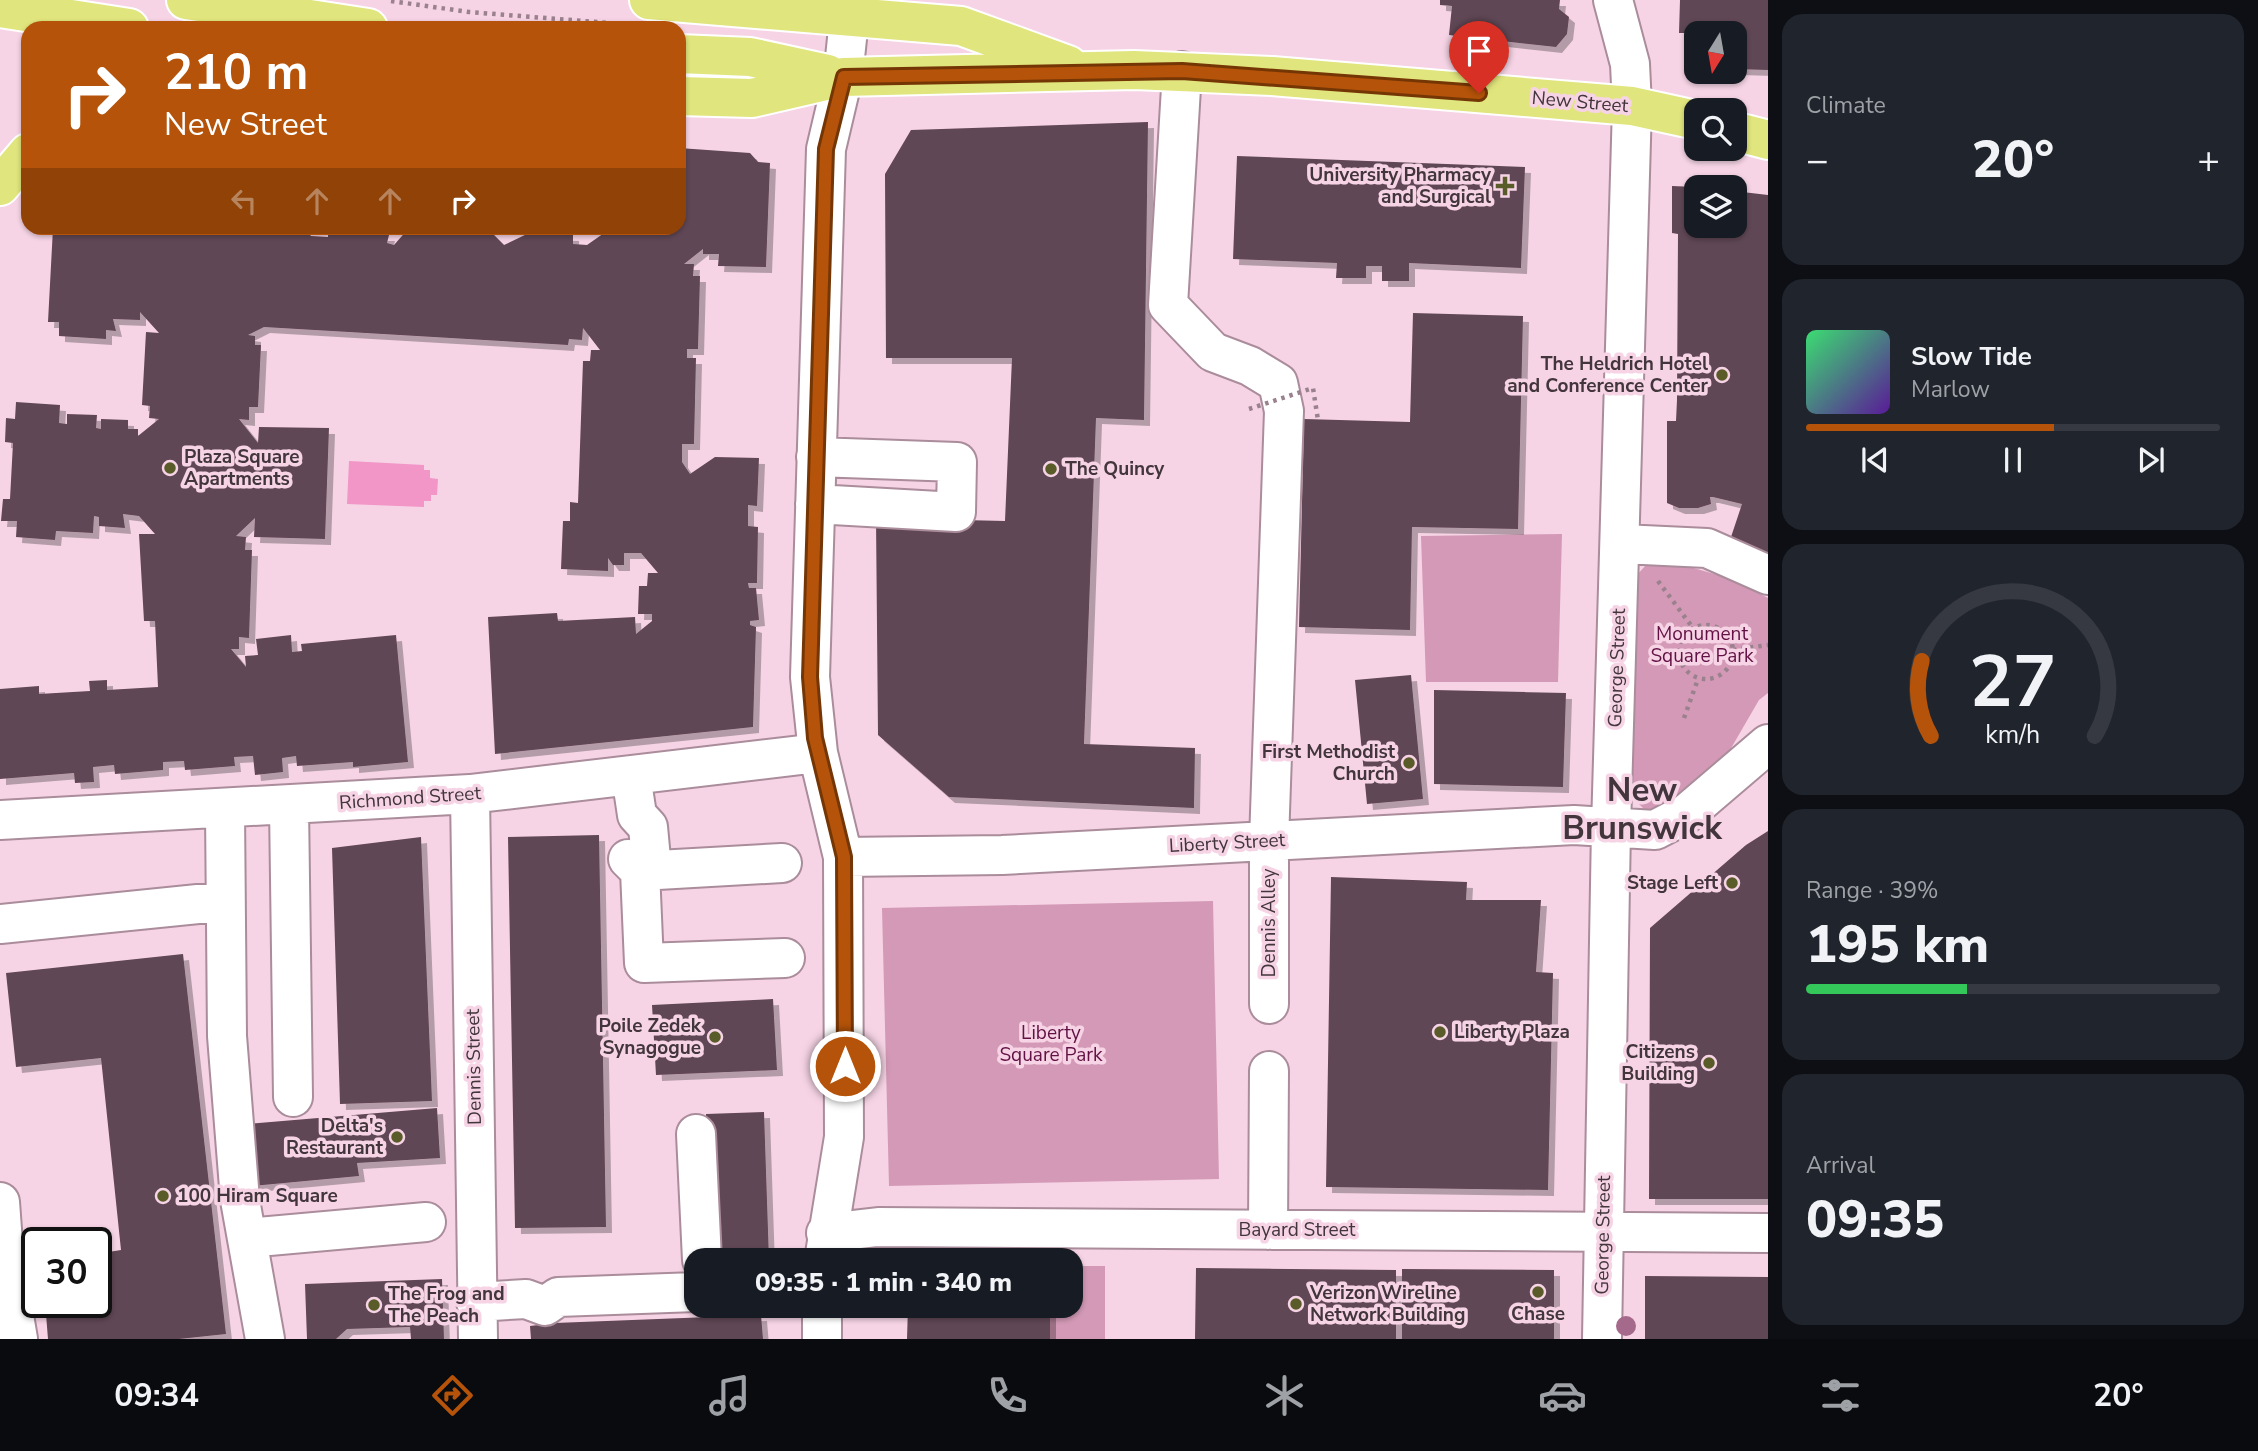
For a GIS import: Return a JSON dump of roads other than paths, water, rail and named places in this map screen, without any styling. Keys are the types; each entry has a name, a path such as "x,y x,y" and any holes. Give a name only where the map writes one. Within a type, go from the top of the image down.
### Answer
{"main road":[{"path":"186,0 322,21"},
{"path":"0,8 85,21"},
{"name":"New Street","path":"640,12 850,8 961,26 1086,71"},
{"path":"686,54 750,57 844,77"},
{"name":"New Street","path":"844,77 1182,71 1632,106 1684,117"},
{"path":"686,96 752,98 844,77"},
{"path":"1747,134 1768,140"},
{"path":"0,186 21,161"}],"street":[{"name":"George Street","path":"1602,1339 1611,828 1622,544 1632,106 1630,64 1613,0"},
{"path":"825,1246 844,1137 844,857 812,723 810,677 826,149 844,77 850,8"},
{"name":"Dennis Alley","path":"1182,71 1168,305 1213,352 1278,383 1284,411 1269,841 1269,1004"},
{"path":"815,504 956,512 957,462 816,457"},
{"path":"1622,544 1707,548 1768,575"},
{"name":"Liberty Street","path":"844,857 1002,855 1574,825 1656,830 1686,814 1768,744"},
{"name":"Richmond Street","path":"0,820 225,810 470,794 818,753"},
{"path":"631,775 637,815 648,827 651,859 640,872 644,963 785,958"},
{"name":"Dennis Street","path":"470,794 477,1320"},
{"path":"289,806 293,1097"},
{"path":"225,810 227,1035 240,1200 265,1339"},
{"path":"640,872 782,863"},
{"path":"0,924 198,904 225,904"},
{"path":"1268,1230 1269,1071"},
{"path":"696,1134 701,1248"},
{"path":"0,1202 4,1257 18,1339"},
{"path":"247,1238 426,1222"},
{"name":"Bayard Street","path":"825,1246 878,1227 1768,1233"},
{"path":"477,1320 542,1298 684,1292"},
{"path":"822,1318 822,1339"}],"place":[{"name":"University Pharmacy and Surgical","path":"1505,186"},
{"name":"The Heldrich Hotel and Conference Center","path":"1722,375"},
{"name":"Plaza Square Apartments","path":"170,468"},
{"name":"The Quincy","path":"1051,469"},
{"name":"First Methodist Church","path":"1409,763"},
{"name":"Stage Left","path":"1732,883"},
{"name":"Liberty Plaza","path":"1440,1032"},
{"name":"Poile Zedek Synagogue","path":"715,1037"},
{"name":"Citizens Building","path":"1709,1063"},
{"name":"Delta's Restaurant","path":"397,1137"},
{"name":"100 Hiram Square","path":"163,1196"},
{"name":"Chase","path":"1538,1292"},
{"name":"Verizon Wireline Network Building","path":"1296,1304"},
{"name":"The Frog and The Peach","path":"374,1305"}],"district":[{"name":"New Brunswick","path":"1642,809"}],"park label":[{"name":"Monument Square Park","path":"1702,645"},
{"name":"Liberty Square Park","path":"1051,1044"}]}
